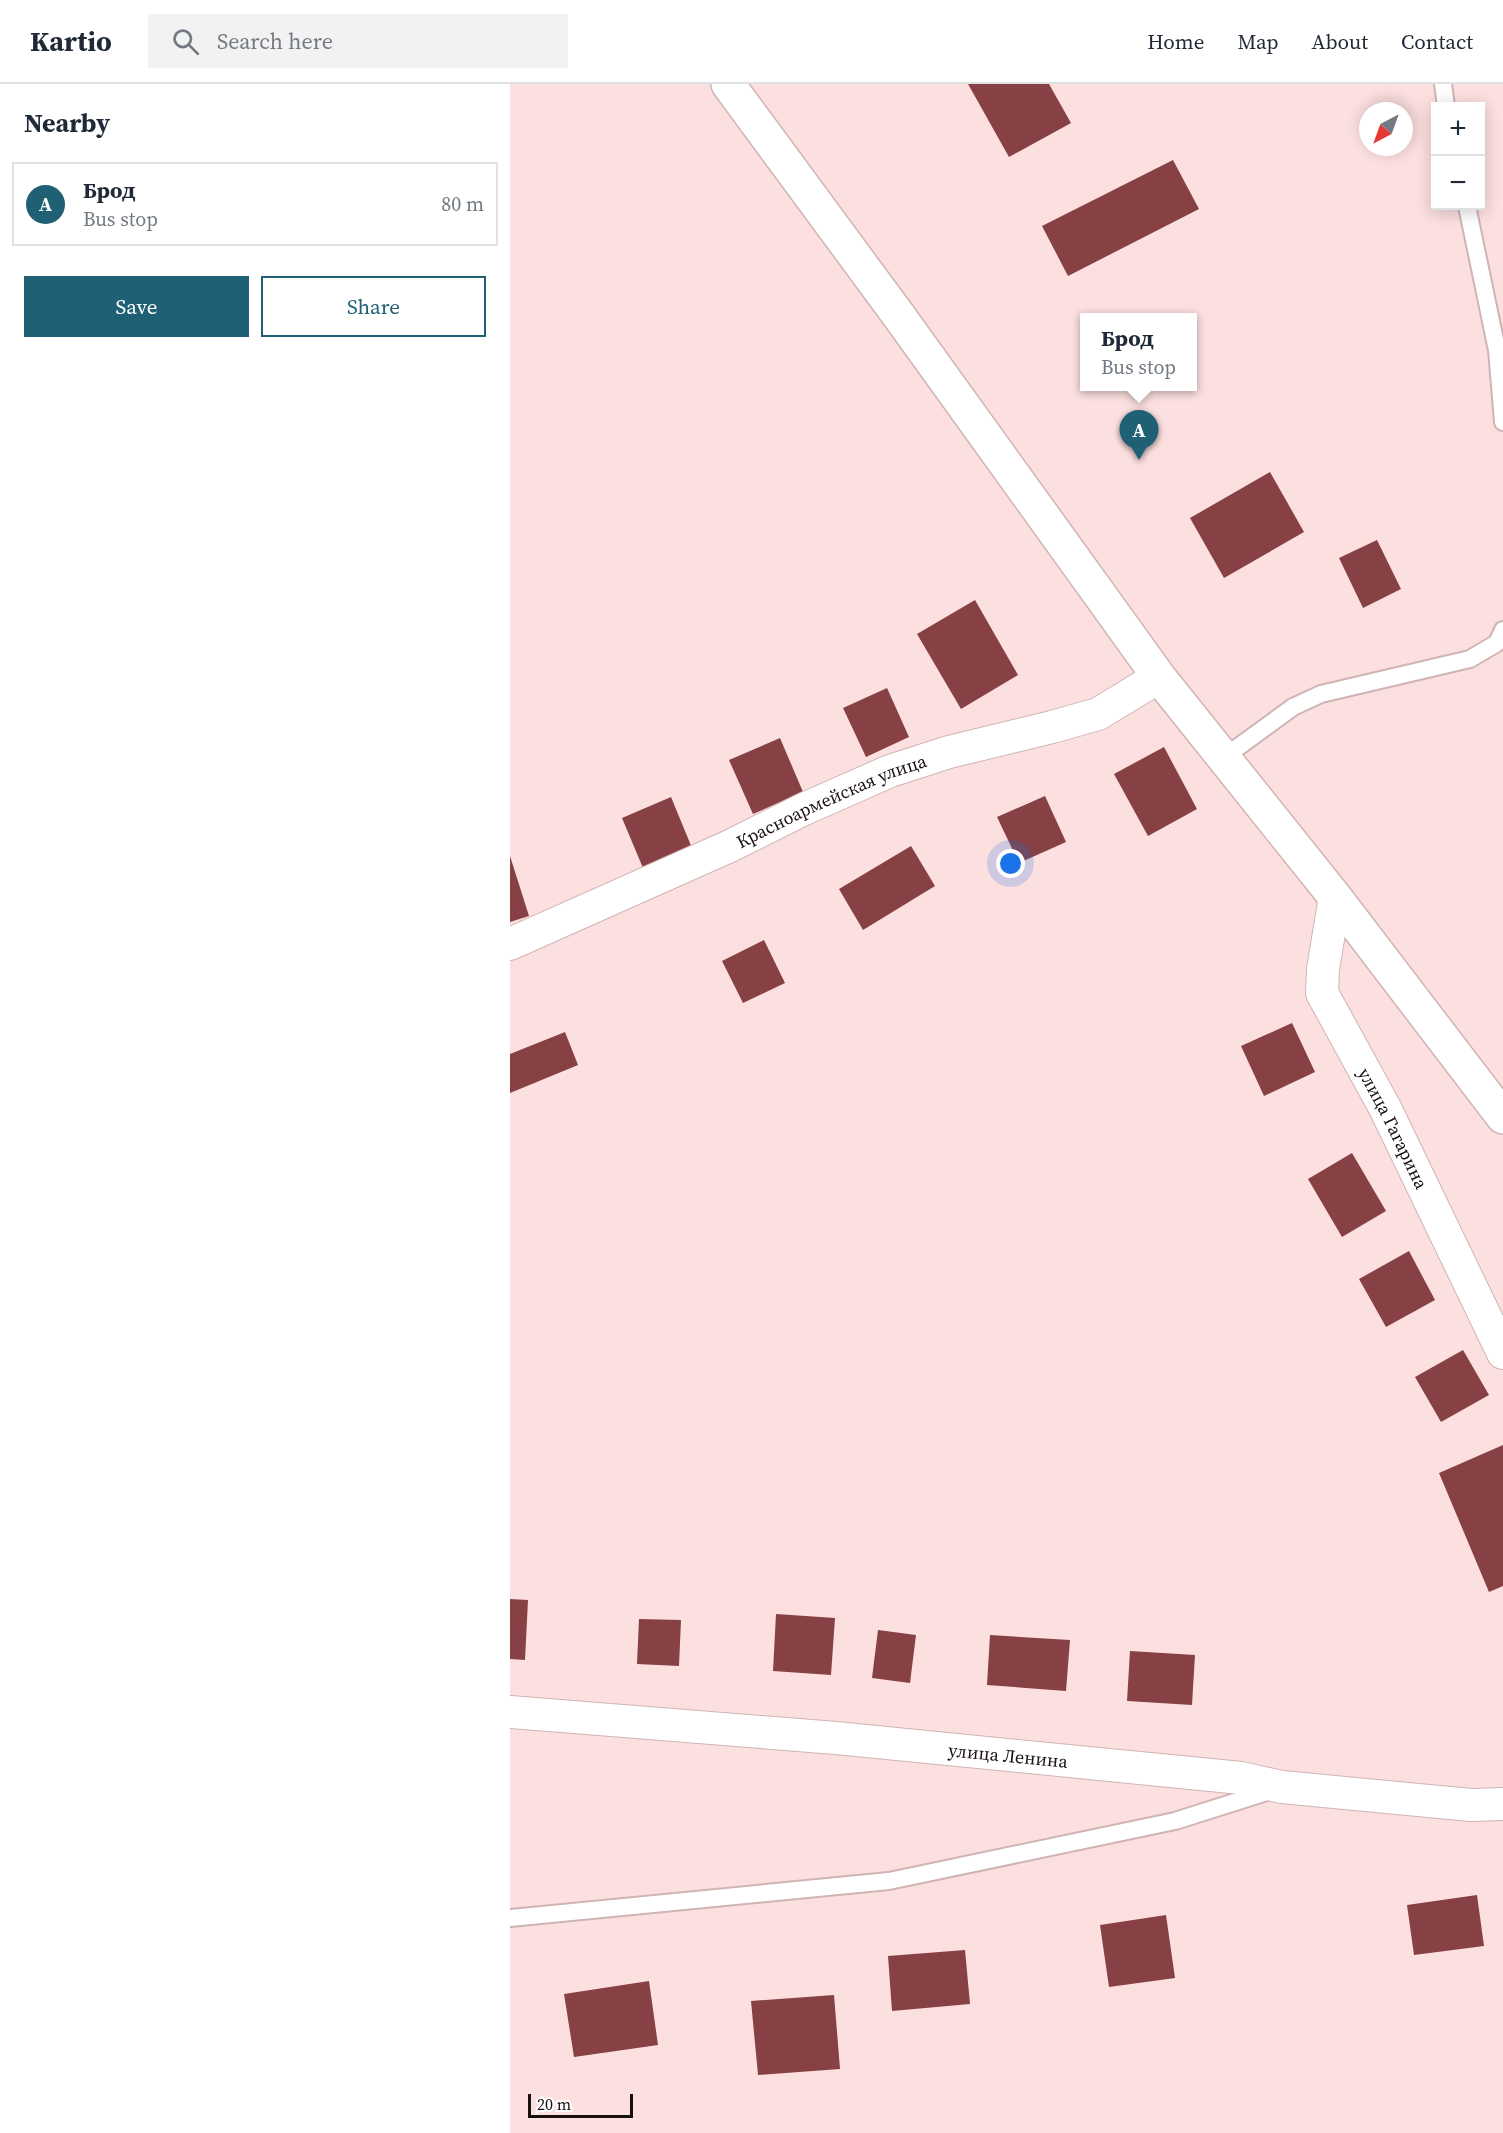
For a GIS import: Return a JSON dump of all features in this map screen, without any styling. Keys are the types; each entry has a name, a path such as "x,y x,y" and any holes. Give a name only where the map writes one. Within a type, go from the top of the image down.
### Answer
{"main road":[{"path":"728,84 892,306 1159,677 1335,897 1503,1117"}],"street":[{"name":"Красноармейская улица","path":"510,944 730,846 804,809 890,771 949,752 1098,714 1159,677"},
{"name":"улица Гагарина","path":"1335,897 1323,969 1322,993 1385,1108 1503,1353"},
{"name":"улица Ленина","path":"510,1712 836,1738 1241,1778 1282,1787 1471,1804 1503,1804"}],"lane":[{"path":"1443,84 1445,102"},
{"path":"1468,210 1500,348 1503,422"},
{"path":"1223,758 1293,707 1321,694 1470,660 1497,643 1503,630"},
{"path":"510,1918 889,1881 1175,1821 1282,1787"}],"building":[{"path":"968,84 1049,84 1071,123 1009,157"},
{"path":"1173,160 1199,209 1068,276 1042,226"},
{"path":"1270,472 1304,532 1224,578 1190,518"},
{"path":"1377,540 1401,589 1363,608 1339,558"},
{"path":"975,600 1018,675 961,709 917,634"},
{"path":"887,688 909,737 866,757 843,708"},
{"path":"780,738 803,792 753,814 729,760"},
{"path":"1164,747 1197,809 1148,836 1114,774"},
{"path":"1045,796 1066,842 1019,863 997,817"},
{"path":"671,797 692,848 643,868 622,818"},
{"path":"911,846 935,886 863,930 839,889"},
{"path":"510,856 529,916 510,922"},
{"path":"764,940 785,983 743,1003 722,961"},
{"path":"1292,1023 1315,1072 1264,1096 1241,1046"},
{"path":"565,1032 578,1065 510,1093 510,1054"},
{"path":"1352,1153 1386,1211 1342,1237 1308,1179"},
{"path":"1409,1251 1435,1300 1386,1327 1359,1279"},
{"path":"1463,1350 1489,1395 1441,1422 1415,1377"},
{"path":"1503,1445 1503,1586 1489,1592 1439,1473"},
{"path":"510,1599 528,1600 525,1660 510,1659"},
{"path":"776,1614 835,1618 831,1675 773,1671"},
{"path":"639,1619 681,1620 679,1666 637,1664"},
{"path":"878,1630 916,1635 910,1683 872,1678"},
{"path":"990,1635 1070,1640 1066,1691 987,1685"},
{"path":"1130,1651 1195,1655 1192,1705 1127,1701"},
{"path":"1477,1895 1484,1946 1414,1955 1407,1905"},
{"path":"1166,1915 1175,1978 1109,1987 1100,1925"},
{"path":"965,1950 970,2004 892,2011 888,1956"},
{"path":"649,1981 658,2045 574,2057 564,1994"},
{"path":"834,1995 840,2069 758,2075 751,2001"}],"place":[{"name":"Брод","path":"1139,460"}]}
